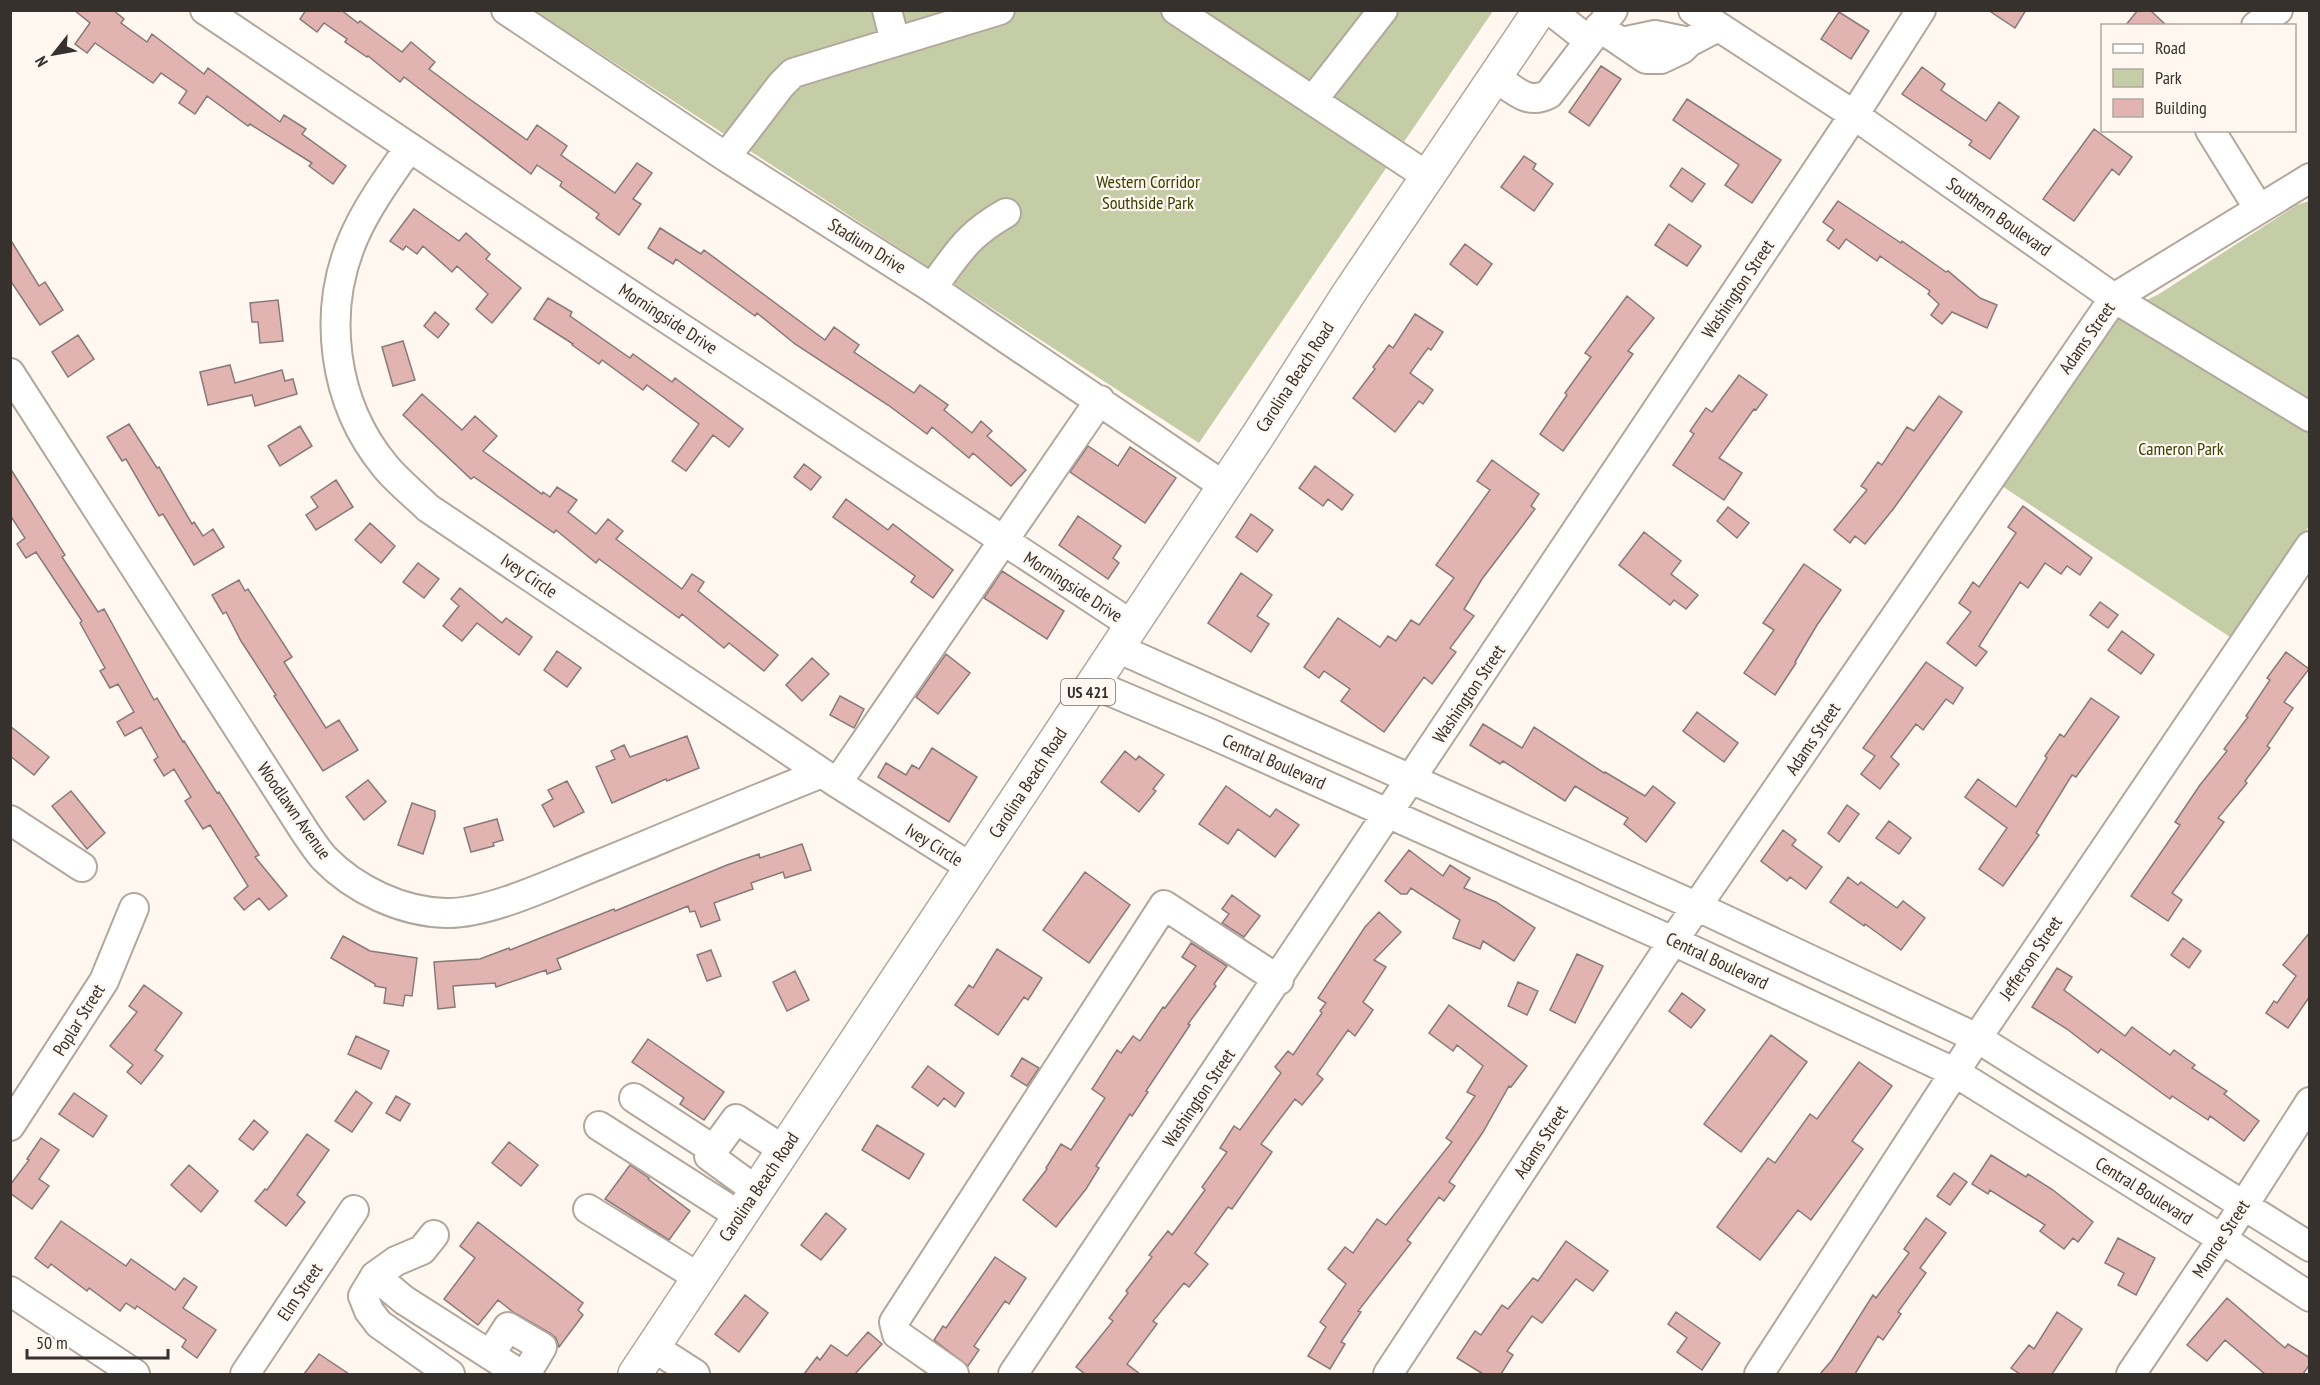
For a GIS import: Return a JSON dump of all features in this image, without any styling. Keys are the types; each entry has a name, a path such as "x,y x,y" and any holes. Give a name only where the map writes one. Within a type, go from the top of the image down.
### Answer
{"highway":[{"name":"Carolina Beach Road","path":"635,1374 972,868 1349,293 1540,10"}],"street":[{"name":"Morningside Drive","path":"205,10 1003,542 1124,637"},
{"name":"Stadium Drive","path":"506,10 726,157 932,288 1224,486"},
{"path":"887,10 895,42"},
{"path":"726,157 781,85 794,74 1000,10"},
{"path":"1176,10 1212,23 1313,100 1427,176"},
{"path":"1313,100 1383,10"},
{"path":"1550,10 1606,30 1646,59 1661,59 1682,50 1689,42 1702,15"},
{"name":"Washington Street","path":"1013,1374 1279,980 1854,115 1921,10"},
{"path":"2259,24 2278,10"},
{"name":"Southern Boulevard","path":"1702,15 1854,115 2114,298 2310,417"},
{"path":"1495,77 1530,99 1550,94 1606,30"},
{"path":"2211,132 2259,209"},
{"name":"Ivey Circle","path":"409,148 376,194 354,237 337,294 334,328 343,383 355,417 372,450 386,469 428,508 830,778 972,868"},
{"name":"Adams Street","path":"1389,1374 1673,941 2114,298 2310,178"},
{"path":"932,288 974,234 1006,213"},
{"name":"Woodlawn Avenue","path":"10,373 305,832 323,857 338,871 366,890 396,903 427,911 448,913 475,909 537,890 830,778"},
{"path":"830,778 1003,542 1100,400"},
{"name":"Jefferson Street","path":"1759,1374 1977,1038 2310,546"},
{"path":"1124,637 1412,780 1698,907 1977,1038 2310,1247"},
{"name":"Central Boulevard","path":"1093,684 1209,733 1673,941 1956,1073 2222,1239 2310,1297"},
{"path":"10,820 82,867"},
{"path":"954,1374 897,1334 894,1322 1164,905 1279,980"},
{"name":"Poplar Street","path":"10,1126 104,981 134,908"},
{"path":"634,1098 714,1150"},
{"name":"Monroe Street","path":"2130,1374 2222,1239 2310,1102"},
{"path":"749,1203 709,1156 736,1119 784,1150"},
{"path":"599,1126 749,1203"},
{"path":"588,1209 698,1277"},
{"name":"Elm Street","path":"245,1374 354,1210"},
{"path":"434,1235 422,1250 396,1261 375,1276 363,1296 369,1311 379,1324 450,1374"},
{"path":"375,1276 404,1300 520,1374"},
{"path":"10,1291 135,1374"},
{"path":"490,1355 508,1328 542,1347 526,1374"},
{"path":"653,1347 695,1374"}],"green space":[{"name":"Western Corridor Southside Park","path":"535,11 1493,11 1199,443"},
{"name":"Cameron Park","path":"2309,201 2309,526 2233,639 2002,486 2118,314 2159,294 2297,205"}],"building":[{"path":"74,10 113,10 124,19 121,23 147,42 152,34 204,74 208,68 280,122 284,115 306,129 302,134 346,166 333,184 309,166 312,163 250,124 248,126 207,96 195,114 179,103 187,91 161,73 153,83 95,43 87,53 75,44 90,23"},
{"path":"306,10 341,10 402,52 411,42 435,62 429,69 468,98 527,140 537,125 567,146 561,155 615,193 637,163 652,173 633,199 641,204 619,235 596,218 599,214 560,186 562,182 537,165 531,174 404,77 400,82 368,56 345,42 347,39 324,23 317,32 300,19"},
{"path":"1988,10 2026,10 2015,28"},
{"path":"2138,10 2150,10 2165,24 2127,24"},
{"path":"1839,12 1869,31 1851,59 1821,39"},
{"path":"1601,66 1621,79 1589,126 1569,112"},
{"path":"1922,67 1945,84 1941,90 1986,121 1999,102 2019,117 1990,159 1969,145 1972,141 1902,94"},
{"path":"1687,99 1781,160 1752,203 1725,185 1739,165 1673,120"},
{"path":"2094,129 2132,157 2119,175 2112,169 2074,221 2043,199"},
{"path":"1524,156 1536,164 1533,169 1553,184 1534,211 1501,187"},
{"path":"1682,168 1705,184 1692,202 1670,186"},
{"path":"1838,201 1946,272 1948,271 1980,298 1997,305 1987,328 1952,312 1942,324 1931,315 1939,304 1928,294 1930,291 1880,256 1877,261 1846,239 1839,249 1827,240 1834,230 1823,222"},
{"path":"414,209 459,241 466,233 490,254 486,259 521,288 492,323 476,309 488,294 457,266 452,272 423,246 417,254 406,246 403,250 390,241"},
{"path":"1669,224 1701,246 1687,266 1655,245"},
{"path":"660,228 701,254 704,250 825,340 834,327 859,345 854,352 914,393 920,385 948,405 944,410 972,433 981,421 992,431 987,436 1026,470 1011,486 973,453 969,458 932,427 927,434 888,405 795,344 757,313 755,316 676,259 673,264 648,248"},
{"path":"10,239 39,286 45,282 63,310 40,325 10,280"},
{"path":"1465,244 1492,264 1477,285 1450,264"},
{"path":"1627,296 1654,318 1628,351 1633,354 1563,451 1540,434 1591,357 1585,353"},
{"path":"548,298 572,312 570,316 630,358 633,354 672,382 675,378 743,429 729,447 713,435 686,471 672,461 699,424 647,385 643,390 602,360 599,364 534,319"},
{"path":"278,300 283,341 260,343 258,322 252,322 250,303"},
{"path":"435,312 449,324 438,338 424,326"},
{"path":"1415,314 1443,332 1431,350 1428,348 1410,373 1433,390 1423,404 1419,401 1395,432 1353,398 1375,369 1373,367 1389,345 1393,348"},
{"path":"78,335 94,359 68,377 52,352"},
{"path":"403,341 415,380 393,386 382,347"},
{"path":"230,365 235,383 282,370 285,381 293,379 297,394 255,406 252,395 208,405 200,372"},
{"path":"1739,375 1767,395 1756,410 1754,409 1719,458 1742,473 1724,500 1673,465 1694,434 1690,431 1706,408 1712,412"},
{"path":"422,394 462,430 475,416 497,436 483,451 542,494 543,492 550,497 557,487 577,500 568,512 596,534 608,519 623,531 616,539 682,589 692,574 704,582 698,591 778,655 764,671 729,643 724,648 682,614 679,618 599,559 596,563 556,530 554,533 474,477 471,479 403,415"},
{"path":"1939,396 1962,412 1894,508 1865,544 1855,536 1850,543 1834,530 1867,490 1861,486 1878,462 1882,465 1907,427 1914,431"},
{"path":"129,424 157,468 159,467 192,524 194,522 203,536 213,529 224,547 194,565 163,514 159,516 126,459 122,461 107,437"},
{"path":"300,426 312,446 280,466 268,446"},
{"path":"1088,446 1118,466 1130,447 1176,478 1145,523 1070,472"},
{"path":"1492,460 1539,494 1531,506 1535,509 1482,579 1464,609 1474,616 1450,648 1456,652 1432,684 1424,677 1384,732 1341,701 1350,689 1324,671 1319,678 1304,667 1338,618 1380,647 1388,636 1396,641 1411,620 1419,625 1454,578 1436,565 1490,490 1477,481"},
{"path":"804,464 821,477 811,490 794,477"},
{"path":"1315,466 1353,495 1342,510 1328,499 1323,506 1299,488"},
{"path":"10,468 65,555 62,557 98,612 104,609 154,700 157,698 183,742 217,793 219,792 259,855 255,857 287,896 269,910 259,898 244,910 234,898 248,886 210,825 203,829 185,801 191,797 174,769 164,776 154,760 158,757 141,727 125,736 117,722 134,712 118,684 110,688 100,671 105,668 80,623 82,621 36,552 26,558 17,544 25,538 10,515"},
{"path":"336,480 353,507 316,530 306,515 318,507 311,497"},
{"path":"846,499 888,530 893,524 953,570 933,598 911,582 915,576 833,517"},
{"path":"2023,506 2092,558 2080,575 2067,566 2061,574 2045,563 2028,588 2020,582 1979,646 1987,652 1976,666 1947,643 1971,612 1959,603 1973,582 1979,587 2016,533 2008,527"},
{"path":"1728,507 1749,523 1737,538 1717,521"},
{"path":"1251,514 1273,530 1257,552 1236,537"},
{"path":"1078,516 1121,546 1113,558 1119,563 1108,579 1059,545"},
{"path":"370,523 395,546 381,563 355,540"},
{"path":"1644,532 1681,561 1671,574 1698,595 1686,609 1674,600 1670,605 1619,565"},
{"path":"418,563 439,579 424,598 403,582"},
{"path":"1804,564 1841,590 1775,695 1744,673 1774,630 1763,623"},
{"path":"1002,571 1064,611 1047,639 984,598"},
{"path":"1241,573 1272,595 1257,616 1269,624 1251,652 1208,623"},
{"path":"239,580 245,591 248,589 292,657 284,662 326,728 339,720 358,750 323,771 274,696 276,695 241,641 226,612 223,614 212,595"},
{"path":"460,588 502,623 506,618 532,637 519,655 477,623 462,641 443,626 459,606 451,599"},
{"path":"2100,602 2118,615 2108,628 2090,615"},
{"path":"2122,631 2154,655 2141,674 2108,650"},
{"path":"557,651 581,668 567,687 544,670"},
{"path":"2286,652 2309,669 2284,702 2293,708 2267,746 2270,748 2245,781 2247,783 2218,818 2224,822 2172,893 2182,900 2168,921 2131,896 2180,825 2175,822 2227,751 2224,749 2248,717 2246,716 2270,680 2267,678"},
{"path":"946,654 970,673 938,714 916,697"},
{"path":"812,658 829,674 802,701 786,685"},
{"path":"1926,662 1963,688 1953,704 1946,699 1923,730 1916,724 1891,757 1899,764 1880,789 1861,774 1875,756 1863,748"},
{"path":"840,696 864,709 854,728 830,715"},
{"path":"2091,698 2119,717 2076,777 2072,775 2036,833 2039,835 2003,886 1979,869 2007,828 1965,797 1978,779 2016,807 2060,734 2064,737"},
{"path":"1697,712 1738,743 1724,762 1683,731"},
{"path":"1483,724 1522,748 1534,727 1604,773 1645,796 1653,786 1675,803 1646,842 1624,824 1628,818 1575,786 1565,801 1503,761 1500,764 1470,745"},
{"path":"10,726 49,757 34,775 10,756"},
{"path":"687,736 699,768 667,781 666,779 612,803 596,767 615,759 611,751 624,745 630,757"},
{"path":"932,748 977,777 949,822 878,777 886,763 906,775 912,765 919,769"},
{"path":"1125,751 1136,760 1139,756 1164,775 1153,789 1156,791 1139,812 1101,782"},
{"path":"368,780 386,802 364,820 346,797"},
{"path":"567,781 584,812 554,827 542,805 553,799 548,790"},
{"path":"1226,786 1270,817 1276,809 1299,825 1275,857 1238,829 1228,844 1199,824"},
{"path":"71,791 105,833 87,849 52,806"},
{"path":"412,803 435,811 423,854 398,845"},
{"path":"1847,805 1859,814 1839,842 1828,833"},
{"path":"497,819 503,840 493,843 494,846 471,852 464,828"},
{"path":"1889,821 1911,838 1899,854 1876,838"},
{"path":"1783,830 1796,840 1792,845 1822,867 1806,889 1790,877 1787,881 1761,861"},
{"path":"802,844 811,870 785,878 783,872 751,883 753,889 714,903 720,920 701,927 695,911 690,912 688,906 557,959 561,969 547,974 546,970 496,987 495,983 453,986 455,1007 438,1009 434,962 480,959 509,948 510,950 614,909 615,911 727,865 759,854 760,858"},
{"path":"1409,850 1443,876 1450,865 1470,878 1464,888 1496,902 1535,928 1514,961 1483,941 1480,949 1453,938 1460,920 1411,888 1407,894 1401,894 1385,881"},
{"path":"1085,872 1130,905 1089,963 1043,930"},
{"path":"1848,877 1858,885 1861,882 1897,908 1903,901 1925,918 1901,950 1830,902"},
{"path":"1232,895 1260,916 1244,937 1222,923 1229,914 1222,909"},
{"path":"1379,912 1401,932 1374,960 1386,967 1363,1002 1373,1010 1355,1036 1348,1030 1317,1074 1323,1079 1302,1105 1295,1099 1261,1144 1272,1152 1232,1209 1228,1207 1195,1253 1208,1264 1189,1287 1184,1283 1153,1321 1157,1324 1127,1364 1140,1374 1085,1374 1076,1367 1113,1321 1109,1318 1152,1257 1149,1255 1168,1231 1172,1235 1205,1190 1202,1187 1227,1152 1220,1148 1234,1126 1240,1130 1281,1073 1275,1067 1288,1051 1293,1055 1322,1013 1320,1011 1326,1003 1318,998 1365,927"},
{"path":"2310,932 2310,996 2288,1028 2266,1013 2274,1001 2277,1003 2296,976 2283,965"},
{"path":"343,936 370,951 417,958 412,996 405,995 403,1006 384,1003 386,988 375,986 331,958"},
{"path":"2183,938 2201,951 2189,968 2171,955"},
{"path":"1191,943 1227,966 1146,1091 1148,1092 1132,1116 1130,1114 1096,1166 1099,1168 1086,1189 1056,1227 1023,1200 1047,1169 1061,1144 1071,1150 1105,1098 1092,1089 1117,1050 1121,1053 1133,1036 1140,1041 1163,1007 1165,1008 1196,966 1182,957"},
{"path":"997,949 1042,978 1028,1000 1024,997 998,1035 955,1005 969,985 973,988"},
{"path":"711,950 721,976 707,981 697,955"},
{"path":"1577,954 1603,966 1575,1023 1550,1010"},
{"path":"2057,968 2072,977 2064,990 2125,1036 2132,1027 2170,1055 2174,1050 2195,1065 2192,1068 2227,1091 2224,1094 2259,1121 2244,1141 2210,1116 2208,1120 2172,1096 2170,1099 2101,1049 2098,1053 2067,1029 2032,1007"},
{"path":"795,971 809,1000 787,1011 773,982"},
{"path":"1518,982 1538,991 1527,1015 1508,1006"},
{"path":"144,985 182,1013 155,1050 163,1056 141,1084 127,1072 133,1065 110,1046 137,1012 129,1006"},
{"path":"1682,993 1705,1010 1691,1028 1669,1011"},
{"path":"1449,1005 1527,1066 1511,1087 1509,1086 1483,1132 1449,1182 1455,1186 1444,1201 1439,1197 1407,1240 1411,1243 1358,1311 1361,1312 1341,1342 1345,1344 1330,1369 1308,1356 1326,1327 1320,1322 1346,1284 1328,1269 1345,1247 1353,1253 1377,1219 1386,1225 1452,1142 1446,1138 1475,1096 1467,1092 1483,1066 1457,1045 1453,1051 1429,1033"},
{"path":"1771,1035 1807,1062 1741,1152 1704,1124"},
{"path":"356,1036 389,1051 381,1069 348,1054"},
{"path":"648,1039 724,1092 704,1120 680,1104 684,1098 632,1062"},
{"path":"1022,1058 1039,1068 1027,1086 1011,1076"},
{"path":"1859,1062 1892,1086 1852,1141 1863,1149 1811,1220 1798,1210 1760,1260 1717,1227 1768,1158 1775,1163 1810,1114 1817,1119"},
{"path":"928,1066 964,1093 955,1107 944,1098 938,1106 912,1087"},
{"path":"356,1091 372,1103 352,1132 335,1121"},
{"path":"74,1093 107,1116 93,1137 59,1114"},
{"path":"396,1096 410,1104 400,1121 386,1113"},
{"path":"254,1120 268,1132 253,1150 239,1139"},
{"path":"877,1125 924,1154 909,1179 862,1150"},
{"path":"307,1134 329,1150 297,1195 305,1202 286,1226 255,1201 265,1189 267,1190"},
{"path":"41,1138 59,1150 39,1179 49,1186 32,1209 10,1193 10,1185 29,1160 27,1159"},
{"path":"509,1142 538,1165 521,1186 492,1163"},
{"path":"1991,1155 2026,1177 2028,1174 2053,1190 2093,1222 2078,1242 2073,1238 2064,1249 2040,1231 2045,1225 1990,1190 1988,1194 1972,1184"},
{"path":"189,1165 218,1191 201,1212 171,1185"},
{"path":"630,1165 690,1211 669,1240 605,1199"},
{"path":"1954,1173 1967,1182 1950,1205 1937,1196"},
{"path":"826,1213 846,1229 821,1260 801,1245"},
{"path":"1926,1218 1946,1233 1920,1268 1926,1273 1898,1312 1901,1314 1883,1340 1878,1336 1855,1374 1820,1374 1832,1360 1873,1295 1876,1298 1909,1253 1904,1249"},
{"path":"61,1221 126,1266 131,1259 175,1290 184,1278 197,1287 183,1308 216,1330 197,1358 182,1347 186,1340 137,1306 135,1309 126,1303 120,1311 89,1288 87,1291 51,1264 48,1268 35,1258"},
{"path":"478,1222 583,1303 578,1310 583,1315 559,1347 556,1338 550,1333 513,1312 498,1300 478,1325 444,1299 475,1258 460,1246"},
{"path":"2118,1238 2155,1258 2136,1295 2118,1285 2124,1273 2105,1263"},
{"path":"1566,1241 1608,1271 1593,1291 1576,1279 1542,1323 1532,1316 1507,1351 1513,1355 1501,1374 1483,1374 1457,1358 1475,1331 1481,1335 1502,1305 1508,1309 1533,1278 1538,1281"},
{"path":"995,1257 1026,1278 1009,1304 1005,1301 974,1346 979,1350 968,1366 934,1340 943,1326 946,1328"},
{"path":"745,1295 768,1313 739,1352 715,1334"},
{"path":"2227,1298 2285,1348 2288,1344 2310,1358 2310,1364 2303,1374 2265,1374 2225,1340 2207,1361 2187,1345"},
{"path":"1676,1312 1720,1343 1702,1370 1677,1352 1687,1338 1668,1324"},
{"path":"2057,1312 2082,1329 2052,1374 2020,1374 2011,1368 2029,1345 2034,1349"},
{"path":"868,1332 882,1344 855,1374 804,1374 817,1357 820,1360 831,1345 847,1356"},
{"path":"319,1354 349,1374 304,1374"}]}
